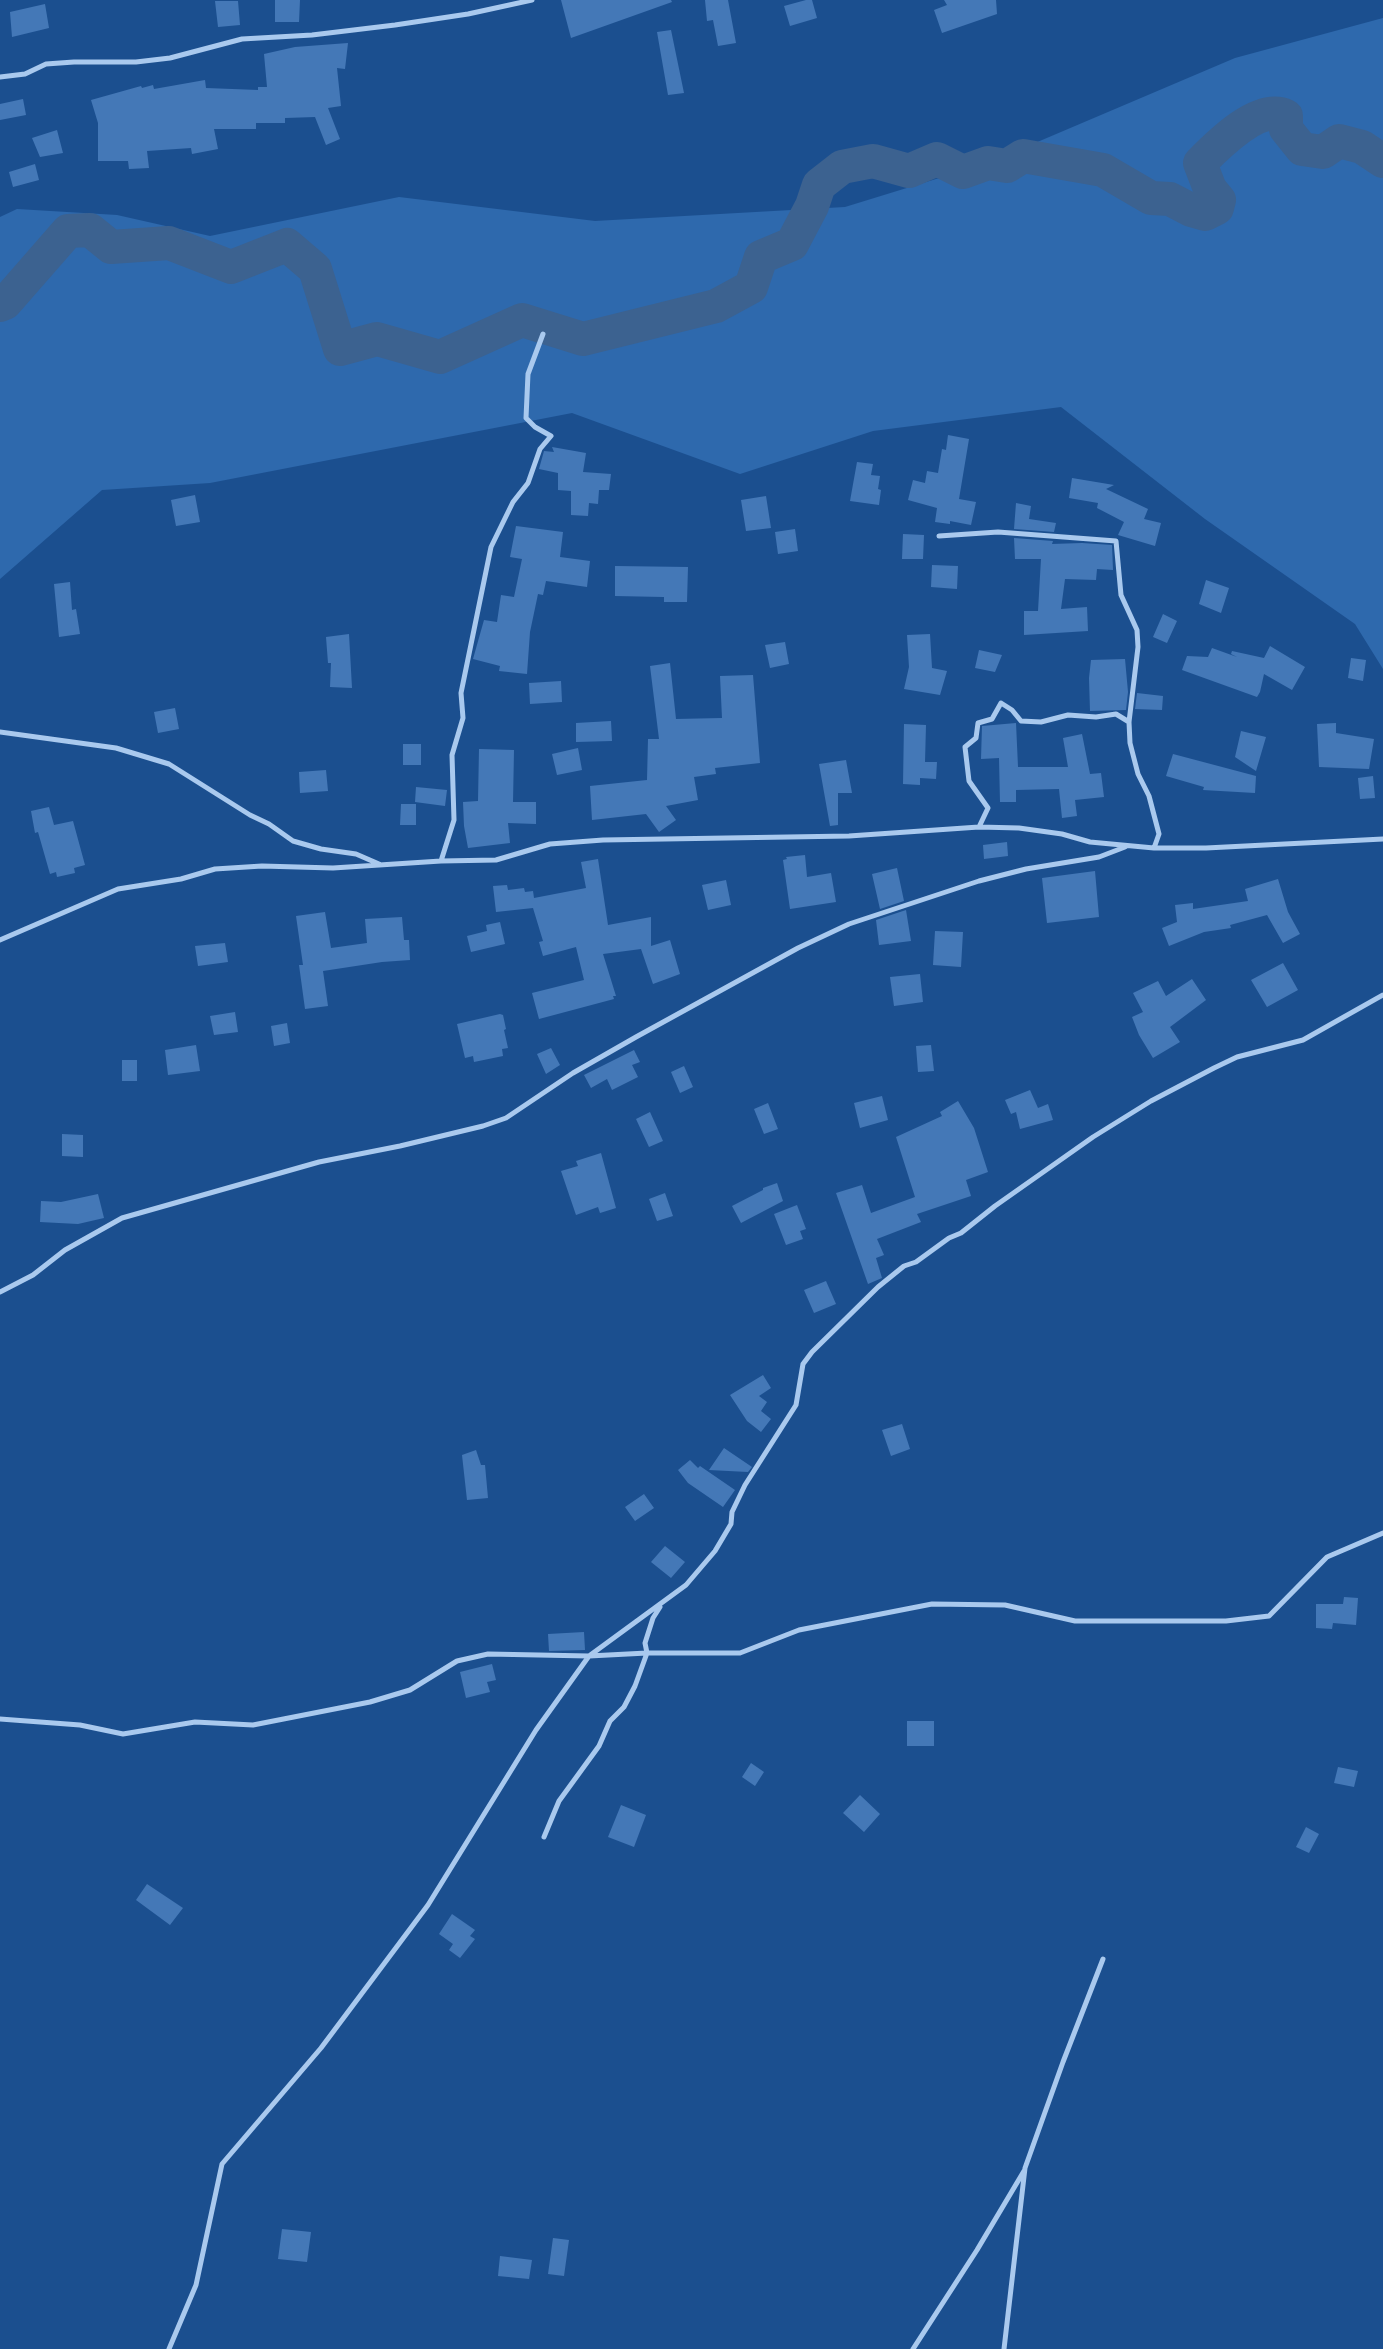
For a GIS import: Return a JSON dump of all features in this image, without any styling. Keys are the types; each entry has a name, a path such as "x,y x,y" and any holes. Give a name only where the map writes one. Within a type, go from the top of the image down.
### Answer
{"street":[{"path":"0,77 25,74 46,64 136,62 170,58 242,39 312,35 395,25 468,14 532,0"},
{"path":"441,860 454,820 452,755 463,718 462,693 491,547 513,502 528,483 540,449 551,436 535,427 526,418 528,374 543,334"},
{"path":"939,536 998,532 1116,541 1122,595 1137,630 1138,647 1129,722 1130,743 1138,774 1149,796 1159,834 1154,848"},
{"path":"979,827 988,808 969,781 965,747 976,738 978,723 992,719 1000,703 1012,710 1021,721 1041,722 1068,715 1096,717 1116,714 1129,722"},
{"path":"0,732 107,747 169,764 250,815 269,824 293,841 321,850 356,854 379,865"},
{"path":"0,940 118,889 181,879 215,869 262,866 307,868 441,860 496,860 550,844 602,840 849,836 979,827 1019,828 1062,834 1090,842 1154,848 1206,848 1383,839"},
{"path":"0,1292 32,1275 65,1250 122,1218 319,1162 408,1144 483,1126 506,1118 572,1073 798,948 848,924 979,881 1026,869 1099,857 1125,846"},
{"path":"170,2349 196,2285 222,2164 321,2048 428,1905 536,1730 589,1656 662,1605 686,1585 725,1536 731,1524 732,1512 745,1486 796,1405 803,1364 812,1352 878,1287 904,1266 916,1262 949,1238 960,1234 995,1206 1093,1137 1151,1101 1237,1057 1303,1040 1383,995"},
{"path":"0,1719 80,1725 123,1734 195,1722 253,1725 370,1702 410,1690 457,1661 480,1656 740,1653 799,1630 932,1604 1005,1605 1075,1621 1226,1621 1269,1616 1327,1558 1383,1533"},
{"path":"544,1837 559,1802 599,1746 610,1721 628,1701 648,1653 645,1643 653,1618 662,1605"},
{"path":"913,2349 977,2250 1025,2168 1063,2062 1104,1959"},
{"path":"1004,2349 1025,2168"}],"shaded area":[{"path":"1383,18 1383,669 1355,624 1205,519 1061,407 873,431 740,474 572,413 210,483 102,490 0,579 0,217 17,209 117,215 210,236 399,197 595,221 845,207 988,163 1235,58"}],"building":[{"path":"275,0 300,0 299,22 275,22"},
{"path":"561,0 671,0 672,2 571,38"},
{"path":"705,0 728,0 736,43 718,46 713,20 707,21"},
{"path":"812,0 817,18 790,26 784,6"},
{"path":"944,0 996,0 997,14 942,33 934,10 947,5"},
{"path":"215,1 238,1 240,25 218,27"},
{"path":"45,4 49,28 12,37 10,12"},
{"path":"671,30 684,93 668,95 657,32"},
{"path":"348,43 345,69 337,68 341,106 328,108 340,139 326,145 315,117 285,118 285,123 256,123 256,129 214,129 218,149 192,154 191,148 147,151 149,168 129,169 128,161 98,161 98,123 91,100 141,86 142,88 153,85 154,89 205,80 206,88 258,90 258,87 267,87 264,54 295,47"},
{"path":"23,99 26,115 0,120 0,104"},
{"path":"57,130 63,153 40,157 32,138"},
{"path":"35,164 39,180 13,187 9,172"},
{"path":"948,435 969,439 959,499 976,502 971,525 950,521 950,524 935,522 937,508 908,500 913,480 925,483 927,471 938,473 942,449 946,450"},
{"path":"552,447 586,453 583,472 611,474 609,490 599,490 598,504 589,503 588,516 571,515 571,491 558,490 558,473 539,469 544,451 554,452"},
{"path":"857,462 873,464 871,475 880,476 878,489 881,490 879,505 850,501"},
{"path":"1072,478 1114,485 1106,489 1148,509 1144,519 1161,523 1155,546 1118,535 1124,522 1097,508 1098,503 1069,498"},
{"path":"195,495 200,522 176,526 171,500"},
{"path":"766,496 771,528 746,531 741,500"},
{"path":"1016,503 1031,506 1029,519 1056,523 1054,532 1014,529"},
{"path":"516,526 563,532 560,557 590,561 587,587 546,581 543,595 538,594 530,632 527,674 499,671 500,666 473,659 484,620 497,622 501,595 514,597 522,559 510,557"},
{"path":"795,529 798,551 778,554 775,532"},
{"path":"903,534 924,535 923,559 902,559"},
{"path":"1014,538 1053,541 1052,544 1112,545 1113,570 1097,569 1096,580 1065,579 1061,609 1087,607 1088,631 1024,635 1024,611 1038,611 1041,559 1015,559"},
{"path":"932,565 958,566 957,589 931,587"},
{"path":"615,566 688,567 687,602 664,602 664,597 615,596"},
{"path":"1206,580 1229,588 1221,613 1199,604"},
{"path":"70,582 72,610 76,609 80,634 59,637 54,584"},
{"path":"1163,614 1177,621 1167,643 1153,637"},
{"path":"349,634 352,688 330,687 331,663 328,663 326,637"},
{"path":"930,634 932,668 947,671 940,695 904,689 909,667 907,635"},
{"path":"785,642 789,664 770,668 765,645"},
{"path":"1270,646 1305,667 1292,690 1264,674 1257,697 1182,670 1187,656 1208,657 1212,648 1237,657 1231,654 1232,651 1264,658"},
{"path":"979,650 1002,655 995,672 975,668"},
{"path":"1351,658 1366,660 1363,681 1348,678"},
{"path":"1125,659 1128,692 1126,710 1090,711 1089,678 1091,660"},
{"path":"670,663 676,719 722,718 720,676 753,675 760,763 715,768 716,774 694,777 698,800 666,806 676,820 659,832 646,814 592,820 590,786 647,780 648,739 659,739 650,666"},
{"path":"561,681 562,702 530,704 529,683"},
{"path":"1137,693 1163,696 1162,710 1135,709"},
{"path":"175,708 179,729 158,733 154,712"},
{"path":"611,721 612,741 576,742 576,723"},
{"path":"1016,723 1018,767 1068,767 1063,738 1082,734 1090,774 1101,773 1104,797 1075,800 1077,816 1062,818 1059,789 1016,790 1016,802 1000,802 999,758 981,759 982,726"},
{"path":"1336,723 1336,733 1374,739 1369,769 1319,767 1317,724"},
{"path":"904,724 926,725 925,762 937,762 936,779 920,778 920,785 903,784"},
{"path":"1241,731 1266,737 1256,771 1235,757"},
{"path":"403,744 421,744 421,765 403,765"},
{"path":"578,748 582,770 557,775 552,754"},
{"path":"479,749 514,750 513,802 536,802 536,824 508,823 510,843 468,848 464,826 463,802 478,801"},
{"path":"1173,754 1256,776 1255,793 1203,790 1204,787 1166,776"},
{"path":"846,760 852,793 838,793 838,825 830,826 819,764"},
{"path":"326,770 328,791 300,793 299,772"},
{"path":"1373,776 1375,798 1360,799 1358,778"},
{"path":"416,787 447,790 445,806 415,802"},
{"path":"401,804 416,804 416,825 400,825"},
{"path":"49,807 54,825 73,821 85,865 74,868 75,873 57,877 56,872 50,874 38,832 35,833 31,811"},
{"path":"1007,842 1008,856 984,859 983,845"},
{"path":"805,855 807,877 831,873 836,902 790,909 783,860 787,859 786,857"},
{"path":"598,859 608,925 651,917 651,946 670,940 680,974 653,984 641,949 603,954 616,996 613,996 614,999 539,1019 532,993 584,980 576,947 543,956 539,942 543,941 533,908 496,912 493,886 507,885 508,890 524,888 525,892 533,891 534,898 586,888 581,862"},
{"path":"897,868 904,901 880,909 872,874"},
{"path":"1095,871 1099,917 1047,923 1042,878"},
{"path":"1278,879 1288,912 1300,934 1283,943 1267,915 1230,925 1231,928 1204,932 1169,946 1162,928 1177,922 1175,905 1193,903 1193,909 1248,901 1245,889"},
{"path":"726,880 731,905 708,910 702,885"},
{"path":"906,910 911,941 879,945 876,920"},
{"path":"325,912 331,948 367,943 365,919 402,917 404,940 409,940 410,960 382,962 323,971 328,1006 305,1009 299,965 303,965 296,916"},
{"path":"500,922 505,944 471,952 467,936 487,931 486,925"},
{"path":"935,931 963,932 961,967 933,965"},
{"path":"225,943 228,962 198,966 195,946"},
{"path":"1283,963 1298,990 1267,1007 1251,980"},
{"path":"920,974 923,1002 894,1006 890,977"},
{"path":"1192,979 1206,1000 1170,1027 1180,1042 1153,1058 1139,1035 1132,1017 1143,1012 1133,993 1158,981 1166,996"},
{"path":"235,1012 238,1032 214,1035 210,1016"},
{"path":"500,1014 503,1015 508,1048 502,1049 503,1056 474,1062 473,1056 465,1058 457,1024"},
{"path":"287,1023 290,1043 274,1046 271,1026"},
{"path":"196,1045 200,1071 168,1075 165,1050"},
{"path":"931,1045 934,1071 918,1072 916,1046"},
{"path":"551,1048 560,1065 546,1074 537,1054"},
{"path":"634,1050 640,1062 632,1065 638,1077 612,1090 607,1079 591,1088 584,1075"},
{"path":"122,1060 137,1060 137,1081 122,1081"},
{"path":"684,1066 693,1087 680,1093 671,1072"},
{"path":"1030,1090 1038,1108 1048,1104 1053,1120 1020,1129 1016,1112 1011,1114 1005,1100"},
{"path":"882,1096 888,1120 860,1128 854,1103"},
{"path":"958,1101 974,1128 988,1172 966,1180 971,1196 917,1214 921,1222 877,1239 884,1255 876,1258 882,1278 868,1284 836,1193 862,1185 871,1213 915,1197 896,1137 942,1116 940,1112"},
{"path":"768,1103 778,1129 764,1134 754,1109"},
{"path":"650,1112 663,1141 649,1147 636,1119"},
{"path":"62,1134 83,1135 83,1157 62,1156"},
{"path":"601,1153 616,1208 600,1213 598,1207 576,1215 561,1171 578,1166 576,1161"},
{"path":"777,1183 783,1201 741,1223 732,1206 763,1190 763,1188"},
{"path":"665,1193 673,1216 657,1221 649,1199"},
{"path":"98,1194 104,1218 78,1224 40,1222 41,1201 61,1202"},
{"path":"797,1205 806,1229 800,1231 803,1239 786,1245 774,1214"},
{"path":"826,1281 836,1304 814,1313 804,1290"},
{"path":"763,1375 771,1388 759,1396 767,1402 761,1411 771,1419 761,1432 747,1421 730,1395"},
{"path":"902,1424 910,1449 891,1456 882,1430"},
{"path":"724,1448 752,1467 748,1472 709,1470"},
{"path":"476,1450 481,1465 485,1465 488,1498 467,1500 462,1455"},
{"path":"690,1460 698,1468 700,1466 735,1490 723,1507 688,1483 678,1470"},
{"path":"644,1494 654,1508 635,1521 625,1507"},
{"path":"665,1546 685,1562 671,1578 651,1562"},
{"path":"1344,1597 1358,1598 1356,1625 1333,1623 1332,1629 1316,1628 1316,1604 1343,1604"},
{"path":"584,1632 585,1650 549,1651 548,1634"},
{"path":"492,1664 496,1680 487,1682 490,1692 466,1698 460,1672"},
{"path":"907,1721 934,1721 934,1746 907,1746"},
{"path":"751,1763 764,1772 755,1786 742,1777"},
{"path":"1338,1767 1358,1771 1354,1787 1334,1783"},
{"path":"860,1795 880,1814 864,1832 843,1813"},
{"path":"621,1805 646,1815 634,1847 608,1837"},
{"path":"1306,1827 1319,1834 1309,1853 1296,1847"},
{"path":"147,1884 183,1908 170,1925 136,1900"},
{"path":"452,1914 475,1930 470,1936 475,1939 460,1958 449,1950 453,1944 439,1934"},
{"path":"282,2229 311,2232 307,2262 278,2259"},
{"path":"553,2238 569,2240 564,2276 548,2274"},
{"path":"500,2256 532,2260 529,2279 498,2276"}],"waterway":[{"path":"0,305 5,303 68,231 90,230 111,247 169,243 231,267 287,245 315,269 340,349 377,339 440,357 522,320 583,339 716,306 751,287 761,257 792,244 812,206 819,185 842,167 873,161 909,171 937,159 963,172 988,163 1007,166 1023,156 1103,170 1151,198 1170,199 1191,210 1205,214 1217,208 1219,200 1210,189 1200,163 1228,137 1252,120 1264,115 1286,116 1286,129 1302,149 1323,152 1339,141 1362,147 1383,161"}]}
